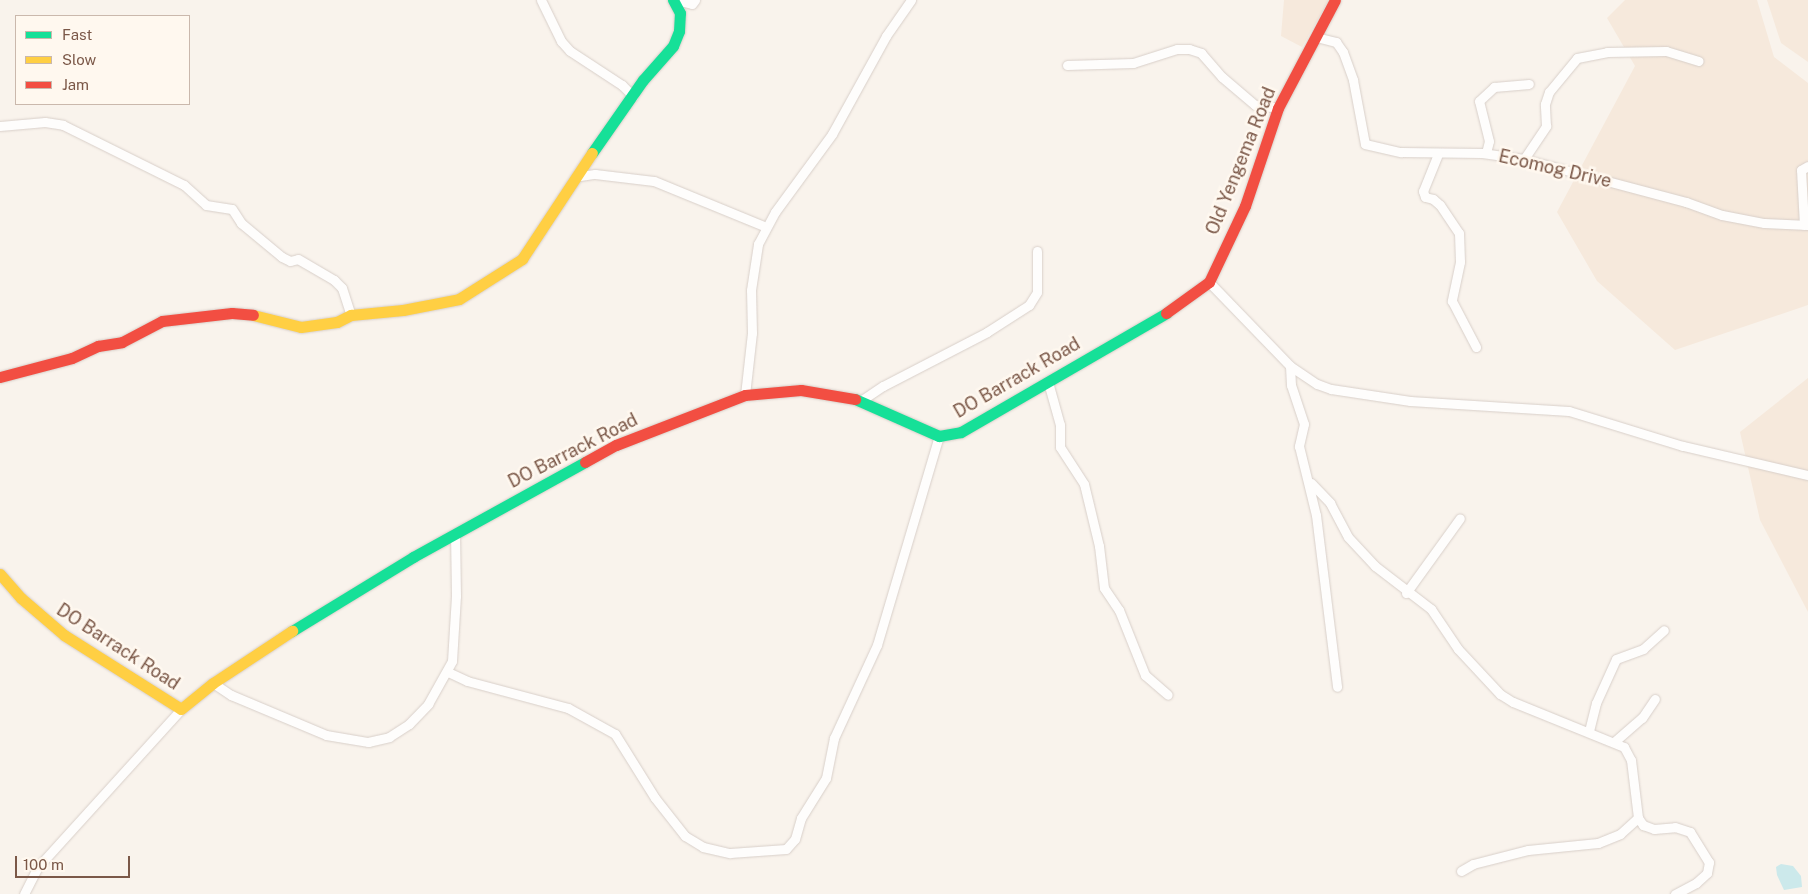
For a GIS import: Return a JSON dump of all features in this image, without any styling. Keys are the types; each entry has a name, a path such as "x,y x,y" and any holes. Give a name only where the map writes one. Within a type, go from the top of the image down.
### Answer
{"street":[{"path":"541,0 561,41 570,51 622,85 632,96"},
{"path":"0,377 27,372 72,358 98,346 122,342 162,321 232,313 256,315 301,326 337,322 351,315 403,310 458,299 494,279 522,259 555,207 580,176 594,150 609,133 632,96 676,38 680,13 675,0"},
{"path":"675,0 692,4 694,0"},
{"path":"744,395 754,266 758,244 766,227 832,134 886,36 911,0"},
{"name":"Old Yengema Road","path":"1209,282 1245,206 1278,108 1335,0"},
{"name":"Ecomog Drive","path":"1316,37 1336,42 1343,52 1355,88 1365,144 1400,152 1486,154 1524,159 1686,202 1722,215 1764,223 1806,225"},
{"path":"1067,65 1133,63 1177,49 1189,50 1201,53 1222,77 1255,105 1278,108"},
{"path":"1524,159 1546,126 1545,104 1548,92 1577,58 1606,52 1666,51 1699,61"},
{"path":"1486,154 1489,141 1479,100 1494,87 1529,84"},
{"path":"0,126 45,122 63,125 184,186 206,205 232,209 241,223 282,257 290,261 298,259 334,280 342,288 351,315"},
{"path":"1438,154 1423,190 1425,197 1440,205 1459,233 1460,262 1452,301 1476,347"},
{"path":"1806,225 1801,170 1808,166"},
{"path":"580,176 595,174 654,181 766,227"},
{"path":"862,400 987,332 1029,305 1037,292 1037,251"},
{"path":"1209,282 1290,366 1318,384 1346,392 1436,404 1569,411 1683,446 1808,475"},
{"name":"DO Barrack Road","path":"0,574 20,598 64,635 181,709 213,683 299,627 454,534 616,445 744,395 801,390 862,400 939,436 961,432 1184,303 1209,282"},
{"path":"1290,366 1291,385 1304,424 1299,446 1303,468 1311,483 1330,503 1348,537 1406,593 1431,609 1458,649 1500,694 1534,711 1589,731 1624,747 1631,760 1638,818 1643,826 1654,829 1674,827 1690,832 1700,844 1709,862 1707,873 1696,883 1675,894"},
{"path":"1048,382 1054,396 1060,424 1060,447 1084,484 1099,546 1104,588 1119,610 1145,675 1168,695"},
{"path":"448,672 467,681 568,708 615,734 655,798 685,836 703,847 730,853 786,849 795,839 801,818 826,778 834,738 877,645 939,436"},
{"path":"1311,483 1337,686"},
{"path":"1406,593 1460,518"},
{"path":"213,683 231,695 326,735 368,742 390,737 409,724 428,704 448,672 452,661 454,638 454,534"},
{"path":"1589,731 1596,703 1616,659 1643,649 1664,630"},
{"path":"1614,742 1642,718 1655,699"},
{"path":"24,894 38,868 181,709"},
{"path":"1461,871 1473,864 1528,850 1598,843 1620,834 1638,818"}],"shaded area":[{"path":"1284,0 1329,0 1302,47 1281,36"},
{"path":"1625,0 1757,0 1774,57 1808,83 1808,305 1675,350 1597,281 1557,212 1635,66 1607,18"},
{"path":"1767,0 1808,0 1808,62 1781,43"},
{"path":"1808,378 1808,612 1760,520 1740,432"}],"water":[{"path":"1781,864 1793,866 1801,876 1802,887 1784,890 1777,875 1776,867"}],"traffic: fast":[{"path":"592,153 643,80 673,46 679,31 680,13 673,0"},
{"path":"855,399 939,436 961,432 1166,313"},
{"path":"292,631 413,557 585,462"}],"traffic: slow":[{"path":"253,315 301,327 337,322 351,315 403,310 459,299 522,259 592,153"},
{"path":"0,574 21,598 64,635 181,709 213,683 292,631"}],"traffic: jam":[{"path":"1166,313 1209,282 1245,206 1278,108 1335,0"},
{"path":"0,377 72,358 98,346 122,342 162,321 232,313 253,315"},
{"path":"585,462 616,445 745,395 801,390 855,399"}]}
